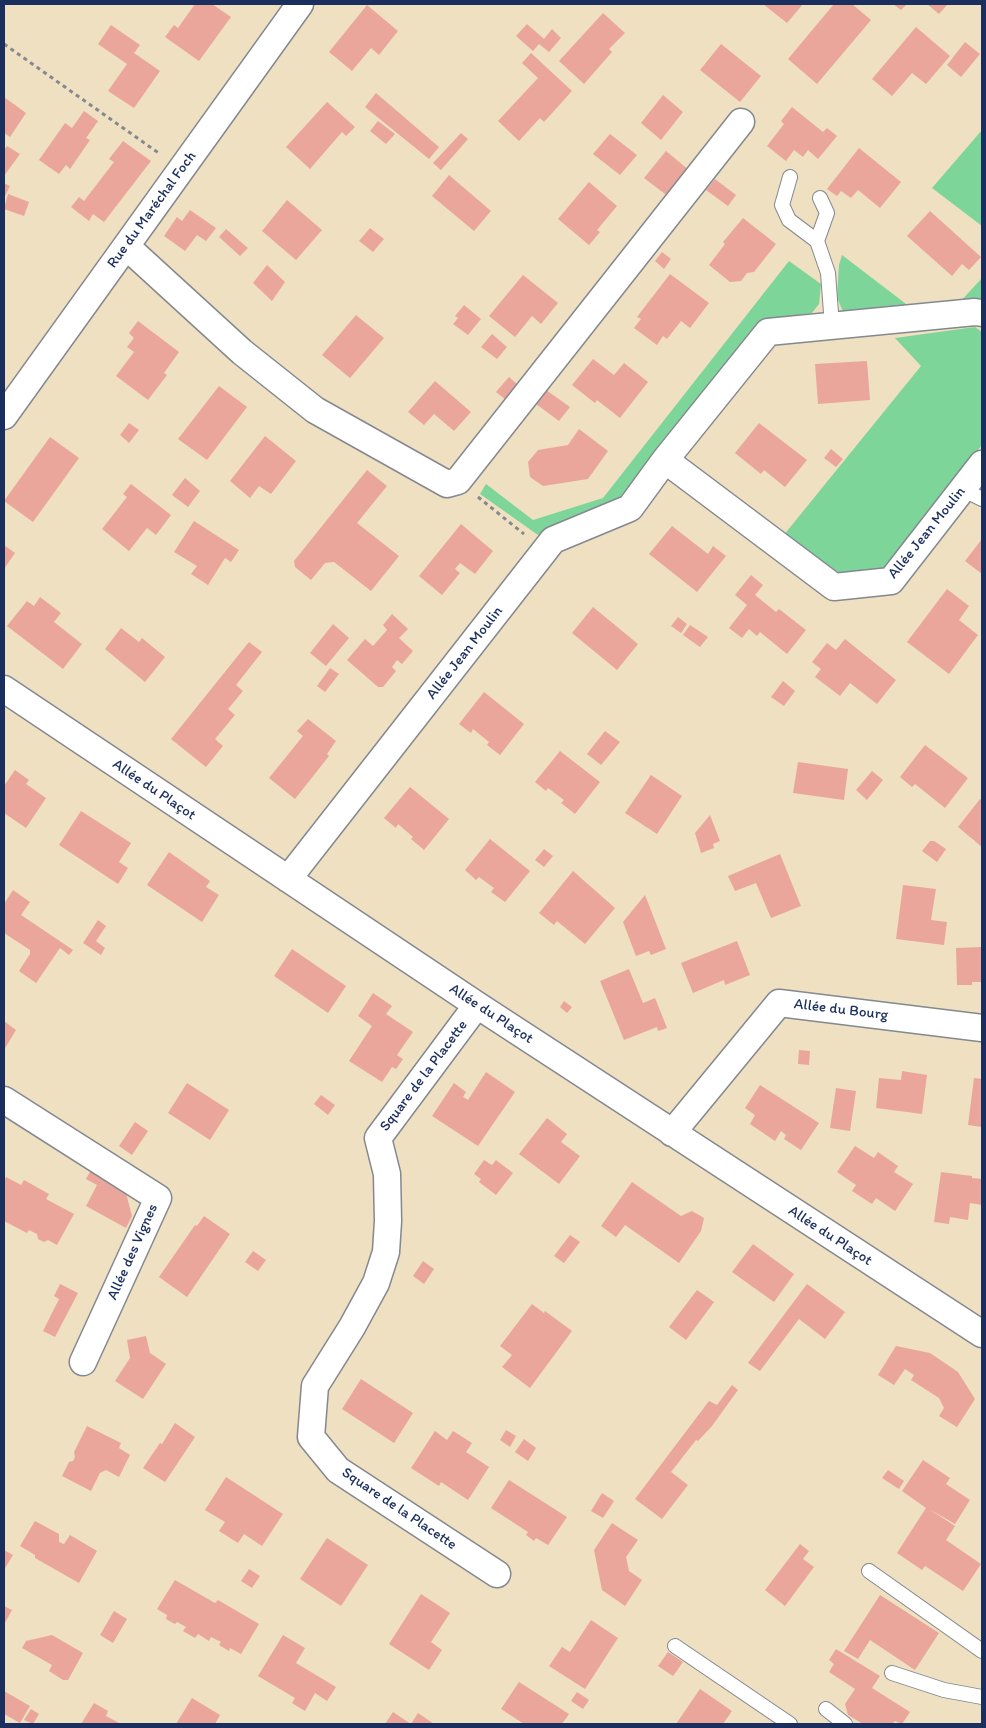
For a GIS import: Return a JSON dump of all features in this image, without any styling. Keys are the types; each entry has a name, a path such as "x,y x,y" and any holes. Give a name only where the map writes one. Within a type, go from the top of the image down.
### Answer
{"street":[{"name":"Rue du Maréchal Foch","path":"4,416 300,4"},
{"path":"126,246 242,352 315,410 447,484 458,481 741,122"},
{"name":"Allée Jean Moulin","path":"288,879 553,540 630,508 665,460 768,332 975,312 982,313"},
{"name":"Allée Jean Moulin","path":"665,460 834,587 891,581 972,494 982,464"},
{"name":"Allée du Plaçot","path":"4,689 477,1005 982,1334"},
{"name":"Allée du Bourg","path":"672,1133 780,1003 982,1028"},
{"name":"Square de la Placette","path":"477,1005 378,1138 387,1174 386,1252 376,1283 352,1327 315,1386 311,1437 338,1470 497,1574"},
{"name":"Allée des Vignes","path":"4,1100 158,1198 83,1362"}],"lane":[{"path":"790,177 782,205 789,220 818,241"},
{"path":"820,198 827,213 818,241 828,273 832,326"},
{"path":"869,1571 982,1651"},
{"path":"675,1646 790,1724"},
{"path":"892,1673 944,1690 982,1698"},
{"path":"826,1709 845,1724"}],"path":[{"path":"4,44 181,169"},
{"path":"458,481 545,551"}],"green space":[{"path":"982,130 982,226 932,188"},
{"path":"842,255 910,307 843,312 837,297 839,265"},
{"path":"789,261 821,284 819,304 812,313 775,319 619,501 538,535 480,494 486,484 533,520 603,498"},
{"path":"982,278 982,299 963,308 959,303"},
{"path":"975,327 982,332 982,445 884,571 837,575 783,536 921,366 895,338"}],"building":[{"path":"195,4 212,4 231,17 199,61 165,37 174,25 178,28"},
{"path":"763,4 803,4 787,23"},
{"path":"834,4 852,4 871,20 817,84 788,59"},
{"path":"893,4 907,4 901,10"},
{"path":"927,4 948,4 939,14"},
{"path":"367,5 398,31 379,55 371,48 352,71 329,52"},
{"path":"603,13 625,33 609,49 612,52 584,84 559,61"},
{"path":"527,24 544,39 552,29 561,38 549,52 539,44 533,51 516,36"},
{"path":"111,25 140,45 134,53 160,71 134,108 108,91 127,64 98,44"},
{"path":"916,27 950,56 926,84 912,73 892,96 872,79"},
{"path":"965,42 980,54 961,77 947,65"},
{"path":"721,44 761,76 740,102 700,70"},
{"path":"531,53 572,91 544,122 540,118 519,141 498,121 538,78 522,63"},
{"path":"376,93 439,147 429,159 365,107"},
{"path":"663,95 683,112 661,140 641,123"},
{"path":"4,97 26,113 10,137 4,133"},
{"path":"327,102 355,127 346,136 342,132 310,169 286,147"},
{"path":"792,107 823,132 827,128 837,136 818,159 808,150 803,157 794,150 786,161 767,146 784,124 781,121"},
{"path":"84,111 98,121 86,138 90,140 70,169 66,165 59,174 39,160 65,123 72,128"},
{"path":"378,121 395,134 386,144 370,131"},
{"path":"461,133 468,139 441,170 433,163"},
{"path":"610,134 637,155 620,175 593,154"},
{"path":"123,141 151,161 104,222 93,214 89,221 71,207 79,197 84,201 114,162 109,159"},
{"path":"7,146 20,154 4,176 4,150"},
{"path":"859,148 901,182 880,208 858,190 851,198 841,191 837,196 827,189"},
{"path":"666,151 690,171 669,197 644,178"},
{"path":"449,175 491,211 474,231 432,196"},
{"path":"715,179 736,195 728,206 706,190"},
{"path":"589,182 617,206 597,230 600,232 589,245 558,219"},
{"path":"4,183 10,186 4,198"},
{"path":"8,194 29,202 24,216 4,209"},
{"path":"287,200 322,230 296,260 262,231"},
{"path":"190,210 216,228 206,241 197,235 185,251 164,236 177,217 182,221"},
{"path":"930,211 981,257 969,270 962,264 952,276 907,236"},
{"path":"743,218 776,244 754,272 747,273 741,281 730,282 709,265 725,244 723,242"},
{"path":"370,228 384,239 373,252 359,241"},
{"path":"226,229 248,248 240,256 219,237"},
{"path":"662,252 671,259 664,269 655,261"},
{"path":"267,265 285,282 272,301 253,283"},
{"path":"670,274 709,303 690,328 681,321 667,339 663,336 657,345 634,328 641,319 637,317"},
{"path":"523,275 558,303 541,324 532,316 515,337 489,316"},
{"path":"464,305 481,319 468,335 453,324 458,318 455,316"},
{"path":"356,315 384,338 350,378 322,355"},
{"path":"138,321 179,352 164,373 167,375 148,400 116,376 134,352 127,347 134,338 129,333"},
{"path":"492,334 507,347 497,359 481,347"},
{"path":"593,359 614,375 624,363 648,382 620,418 597,400 595,403 572,385"},
{"path":"867,361 870,400 818,404 815,364"},
{"path":"509,377 518,385 506,400 496,392"},
{"path":"435,381 471,412 454,431 434,414 424,425 408,412"},
{"path":"219,386 247,407 207,460 178,439"},
{"path":"546,390 570,407 559,421 536,404"},
{"path":"129,423 139,430 129,443 120,435"},
{"path":"759,423 807,460 785,487 764,470 761,474 735,453"},
{"path":"579,429 608,451 588,479 543,486 530,477 528,462 538,450 568,445"},
{"path":"265,436 296,461 271,494 259,486 250,498 230,481"},
{"path":"50,437 79,458 33,522 4,501"},
{"path":"831,449 843,459 836,467 824,458"},
{"path":"367,470 387,486 357,523 399,556 371,591 334,562 325,563 311,580 295,567 294,561"},
{"path":"185,478 200,491 188,507 172,495"},
{"path":"131,484 171,515 156,535 147,528 129,551 102,529 127,497 123,494"},
{"path":"194,521 239,550 231,562 225,558 208,585 191,574 197,566 174,552"},
{"path":"461,524 493,551 475,574 460,563 455,569 460,573 442,595 419,576"},
{"path":"672,526 708,554 713,546 726,556 697,592 649,554"},
{"path":"982,539 982,574 965,561"},
{"path":"4,545 15,553 4,569"},
{"path":"751,575 763,585 755,595 776,612 779,609 806,630 787,654 760,632 757,636 749,629 742,638 729,628 747,605 735,595"},
{"path":"947,589 969,606 959,620 978,635 949,674 907,642"},
{"path":"40,597 61,613 54,622 82,644 63,669 7,626 27,601 34,606"},
{"path":"593,607 638,644 617,670 572,633"},
{"path":"392,614 408,629 399,638 413,651 402,664 397,660 392,667 396,671 383,687 378,687 347,660 365,639 373,646 387,630 383,625"},
{"path":"678,617 687,624 681,633 671,626"},
{"path":"333,624 349,638 326,666 310,653"},
{"path":"690,625 708,637 700,647 683,635"},
{"path":"121,628 139,642 142,638 165,657 145,682 105,649"},
{"path":"845,639 896,680 877,704 850,683 840,696 815,677 821,669 812,662 827,643 836,650"},
{"path":"249,642 262,652 236,685 243,691 228,709 235,715 215,739 223,746 206,767 171,739"},
{"path":"330,668 339,674 325,692 317,686"},
{"path":"783,681 795,691 784,706 771,697"},
{"path":"484,692 524,724 500,755 487,745 489,742 473,729 471,733 459,724"},
{"path":"308,719 336,741 327,754 329,756 295,799 269,778 303,736 297,731"},
{"path":"605,731 620,742 601,765 587,754"},
{"path":"925,745 968,778 945,808 915,784 912,787 900,777"},
{"path":"560,751 600,782 575,814 561,803 564,800 548,788 546,791 535,782"},
{"path":"798,762 848,769 844,800 793,793"},
{"path":"15,770 29,780 26,784 46,798 26,828 4,813 4,786"},
{"path":"872,771 883,780 867,800 856,790"},
{"path":"651,775 682,796 657,834 625,813"},
{"path":"410,787 449,819 424,850 398,824 396,828 384,818"},
{"path":"980,799 982,801 982,847 958,827"},
{"path":"81,811 131,843 119,862 128,868 118,884 59,845"},
{"path":"710,815 720,841 713,844 714,848 701,853 695,833"},
{"path":"490,839 530,871 505,902 491,892 494,888 479,877 476,880 465,870"},
{"path":"930,841 934,841 946,849 937,862 922,851"},
{"path":"544,849 553,856 544,867 535,860"},
{"path":"169,852 210,881 206,887 219,895 202,922 147,885"},
{"path":"780,854 801,906 771,918 756,883 735,891 728,876"},
{"path":"573,871 615,908 585,944 557,921 554,925 539,913"},
{"path":"903,885 936,889 931,920 947,922 944,945 896,939"},
{"path":"13,890 30,902 21,915 73,950 69,955 60,948 36,983 19,971 30,954 30,950 4,933 4,904"},
{"path":"645,895 666,949 651,955 649,951 636,956 623,922"},
{"path":"98,920 106,926 96,941 105,948 101,955 83,943"},
{"path":"737,941 750,975 725,985 724,980 693,993 681,963"},
{"path":"982,947 982,982 972,982 972,985 957,985 956,948"},
{"path":"292,949 346,986 328,1013 274,976"},
{"path":"629,969 643,1003 655,998 667,1028 658,1031 657,1027 624,1040 600,981"},
{"path":"373,993 392,1006 386,1014 413,1032 397,1055 403,1059 396,1069 392,1067 382,1082 349,1061 372,1026 358,1016"},
{"path":"564,1001 572,1007 567,1013 560,1007"},
{"path":"4,1021 16,1030 4,1050"},
{"path":"799,1050 810,1051 809,1065 798,1064"},
{"path":"902,1071 927,1075 922,1114 876,1108 879,1078 901,1080"},
{"path":"486,1072 515,1092 478,1146 432,1116 454,1083 466,1092 463,1097 468,1100"},
{"path":"974,1078 982,1079 982,1127 968,1125"},
{"path":"187,1083 229,1110 210,1140 168,1113"},
{"path":"760,1085 819,1123 801,1150 784,1139 786,1135 781,1131 775,1141 750,1124 755,1115 745,1108"},
{"path":"836,1088 856,1091 850,1131 830,1128"},
{"path":"321,1095 335,1105 328,1115 314,1104"},
{"path":"547,1118 567,1134 561,1142 580,1156 559,1184 519,1154"},
{"path":"135,1122 148,1131 132,1155 119,1146"},
{"path":"855,1146 874,1158 878,1152 898,1166 894,1172 913,1184 895,1211 876,1198 872,1204 852,1191 856,1185 837,1172"},
{"path":"484,1160 492,1165 496,1160 513,1173 496,1195 479,1182 481,1179 474,1174"},
{"path":"91,1170 126,1193 132,1216 126,1228 86,1206 97,1185 86,1179"},
{"path":"941,1172 982,1179 982,1205 970,1203 968,1220 950,1217 949,1224 934,1222"},
{"path":"6,1177 21,1185 24,1180 49,1194 46,1199 74,1214 57,1245 48,1240 44,1242 38,1239 37,1234 29,1230 27,1233 4,1221 4,1181"},
{"path":"632,1182 681,1216 692,1211 704,1218 701,1231 679,1263 625,1225 616,1237 601,1226"},
{"path":"204,1216 230,1234 187,1297 159,1277 195,1225 197,1226"},
{"path":"570,1235 580,1242 564,1263 554,1256"},
{"path":"753,1244 794,1274 774,1302 732,1272"},
{"path":"253,1251 266,1260 258,1271 245,1262"},
{"path":"423,1261 434,1269 424,1284 413,1276"},
{"path":"60,1284 78,1293 55,1337 43,1331 59,1299 54,1296"},
{"path":"807,1284 845,1312 825,1339 799,1319 760,1371 748,1363"},
{"path":"697,1290 714,1302 686,1340 669,1327"},
{"path":"532,1304 572,1331 530,1388 502,1367 512,1355 500,1346"},
{"path":"146,1336 150,1353 166,1364 143,1399 115,1381 130,1358 127,1340"},
{"path":"896,1346 930,1353 958,1372 975,1399 957,1427 939,1416 944,1408 939,1398 911,1380 914,1375 905,1369 894,1385 878,1375"},
{"path":"361,1379 413,1413 394,1443 342,1409"},
{"path":"732,1385 738,1390 712,1426 698,1441 696,1440 671,1472 688,1485 662,1519 635,1499 709,1401 717,1405"},
{"path":"175,1423 195,1437 165,1482 143,1468 160,1443 162,1444"},
{"path":"87,1426 121,1443 119,1448 130,1455 119,1477 106,1470 100,1473 91,1491 62,1476 69,1462 73,1461 75,1457 74,1452"},
{"path":"506,1430 516,1436 510,1447 500,1440"},
{"path":"435,1431 447,1440 453,1431 472,1443 466,1452 489,1467 468,1500 441,1482 439,1486 411,1468"},
{"path":"524,1439 536,1448 528,1461 515,1452"},
{"path":"923,1460 950,1478 946,1484 970,1500 955,1524 929,1509 955,1526 946,1540 981,1564 963,1591 925,1566 922,1570 897,1553 926,1508 902,1491"},
{"path":"888,1470 904,1481 899,1489 882,1478"},
{"path":"226,1477 283,1514 262,1546 244,1534 238,1543 219,1531 225,1522 205,1510"},
{"path":"509,1480 567,1517 548,1545 536,1538 534,1541 526,1535 528,1532 491,1508"},
{"path":"602,1493 614,1501 603,1518 591,1511"},
{"path":"35,1521 59,1534 59,1542 64,1544 70,1535 97,1551 79,1583 35,1558 35,1555 20,1546"},
{"path":"612,1523 638,1540 626,1557 629,1571 642,1580 625,1606 602,1590 594,1550"},
{"path":"327,1538 368,1565 341,1606 300,1579"},
{"path":"800,1544 809,1551 803,1559 814,1567 785,1606 765,1590"},
{"path":"4,1550 13,1555 4,1570"},
{"path":"249,1569 260,1576 252,1588 241,1581"},
{"path":"175,1580 215,1603 218,1600 259,1624 241,1654 230,1648 229,1651 219,1645 221,1642 211,1637 209,1641 198,1634 195,1638 183,1631 186,1627 166,1619 167,1615 157,1609"},
{"path":"421,1594 450,1613 431,1642 442,1650 429,1670 389,1644"},
{"path":"880,1595 939,1633 915,1670 870,1640 858,1659 844,1651"},
{"path":"4,1606 12,1610 5,1623 4,1622"},
{"path":"114,1611 127,1619 113,1643 100,1635"},
{"path":"591,1620 618,1638 585,1689 549,1666 562,1647 570,1652"},
{"path":"52,1635 83,1653 68,1680 63,1680 49,1671 52,1665 22,1648 26,1641"},
{"path":"283,1635 305,1648 296,1663 336,1687 327,1701 315,1693 305,1711 292,1703 295,1698 258,1676"},
{"path":"836,1649 880,1676 872,1688 910,1712 902,1724 895,1721 892,1724 863,1724 848,1715 845,1704 855,1689 829,1672 834,1664 829,1660"},
{"path":"668,1652 683,1662 673,1676 658,1666"},
{"path":"519,1682 569,1714 562,1724 524,1724 501,1709"},
{"path":"700,1689 732,1711 723,1724 676,1724"},
{"path":"4,1691 30,1706 20,1723 4,1714"},
{"path":"577,1692 589,1700 583,1709 571,1701"},
{"path":"192,1698 220,1715 215,1724 176,1724"},
{"path":"94,1703 108,1711 106,1716 121,1724 81,1724"},
{"path":"31,1709 39,1714 33,1724 24,1720"},
{"path":"393,1712 411,1724 385,1724"},
{"path":"418,1713 434,1724 411,1724"}]}
